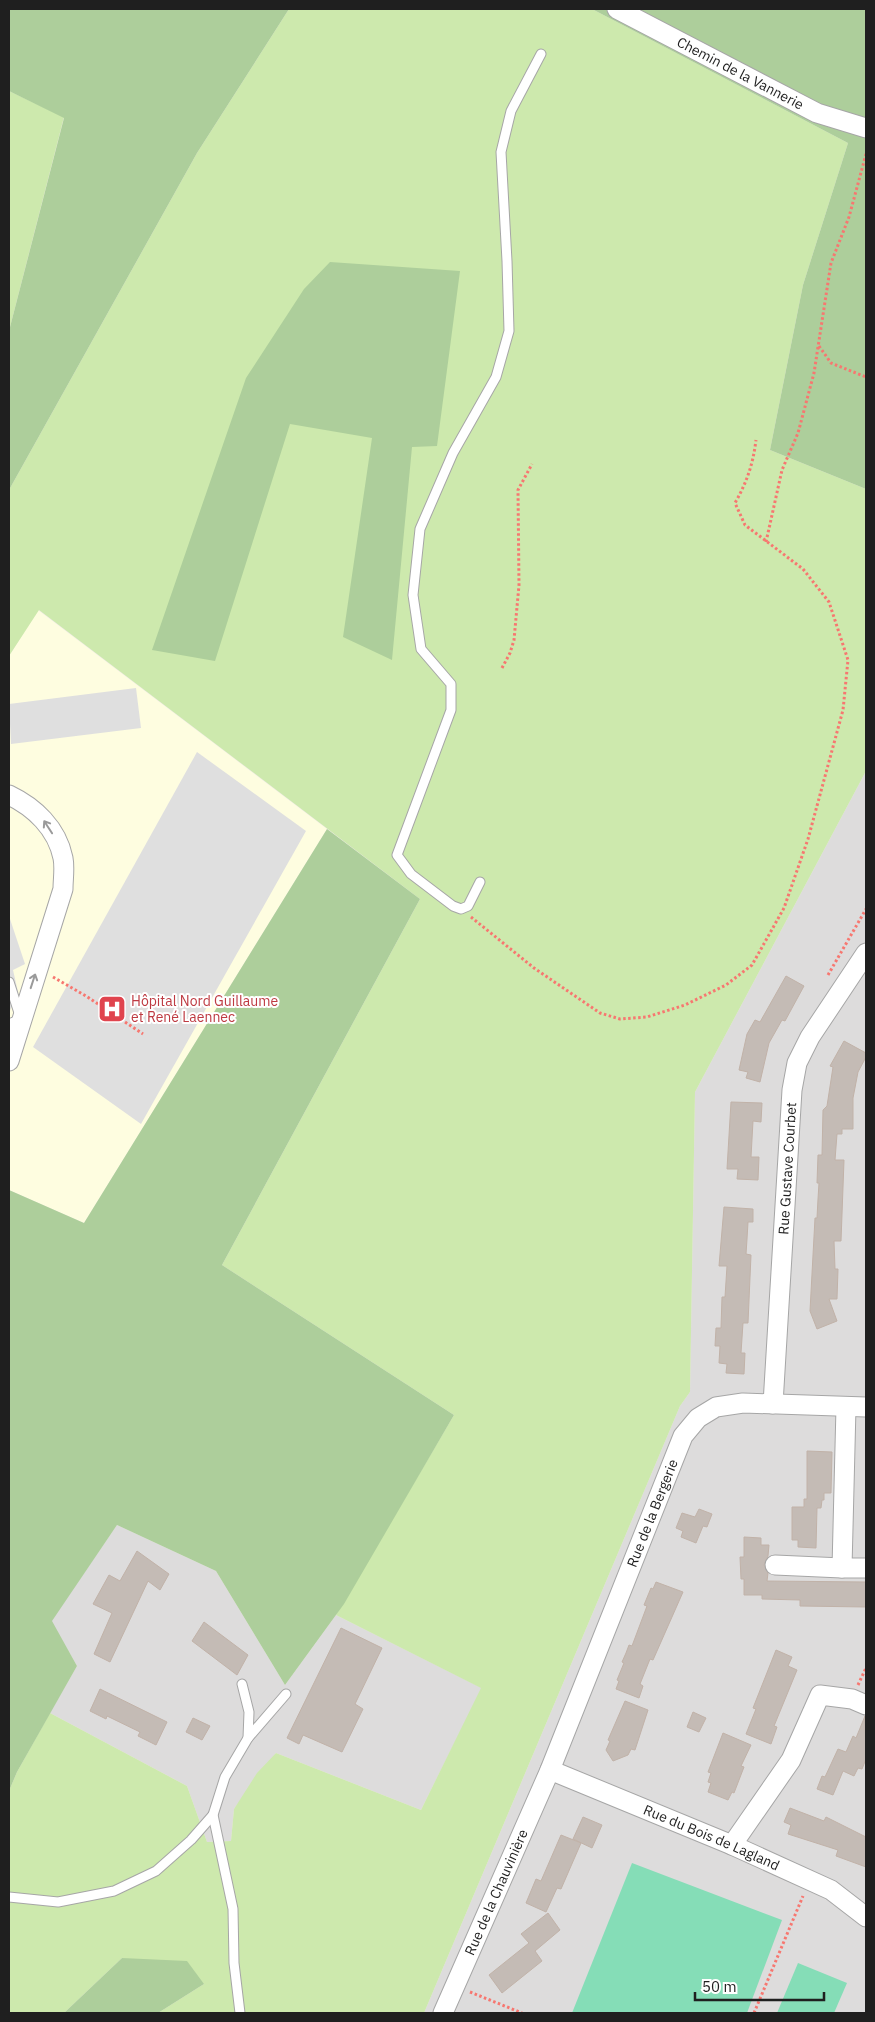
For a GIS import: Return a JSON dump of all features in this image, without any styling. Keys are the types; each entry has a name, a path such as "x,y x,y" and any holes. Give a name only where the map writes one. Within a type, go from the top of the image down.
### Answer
{"street":[{"name":"Chemin de la Vannerie","path":"617,9 817,113 866,128"},
{"path":"9,794 38,812 56,840 63,857 63,889 36,971 15,1021 9,1061"},
{"name":"Rue Gustave Courbet","path":"774,1404 792,1090 797,1062 810,1037 866,953"},
{"name":"Rue de la Bergerie","path":"550,1770 683,1436 698,1418 716,1407 743,1403 866,1407"},
{"path":"842,1568 846,1407"},
{"path":"775,1565 866,1568"},
{"path":"732,1845 791,1760 820,1695 852,1699 866,1705"},
{"name":"Rue du Bois de Lagland","path":"550,1770 732,1845 832,1890 866,1917"},
{"name":"Rue de la Chauvinière","path":"443,2013 550,1770"}],"lane":[{"path":"480,882 468,906 461,909 453,906 411,874 397,855 452,710 451,684 421,649 413,595 420,529 453,453 496,377 508,331 507,261 501,152 511,111 541,54"},
{"path":"9,982 15,1021"},
{"path":"242,1684 249,1712 248,1738"},
{"path":"9,1897 58,1902 114,1891 156,1871 191,1840 214,1815 225,1777 248,1738 286,1694"},
{"path":"214,1815 233,1909 234,1963 240,2013"}],"path":[{"path":"766,542 782,470 798,433 814,373 831,263 849,217 866,154"},
{"path":"819,346 831,363 866,377"},
{"path":"461,909 534,968 600,1013 620,1019 647,1017 685,1005 726,985 752,965 784,908 808,839 843,710 848,660 829,602 803,569 745,525 735,503 754,463 756,440"},
{"path":"502,668 514,640 519,585 518,490 532,464"},
{"path":"823,983 866,910"},
{"path":"36,971 52,977 86,996 143,1034"},
{"path":"754,2013 809,1880"},
{"path":"455,1986 522,2013"}],"shaded area":[{"name":"Hôpital Nord Guillaume et René Laennec","path":"38,610 327,829 84,1223 9,1190 9,656"},
{"path":"136,688 141,728 11,744 9,704"},
{"path":"197,752 306,831 141,1124 33,1047"},
{"path":"866,771 866,2013 424,2013 680,1406 690,1392 695,1092"},
{"path":"9,916 25,964 13,970 18,992 9,1013"},
{"path":"117,1525 216,1571 285,1685 336,1615 482,1688 421,1810 276,1753 234,1809 231,1841 207,1842 187,1786 50,1713 77,1666 51,1621"}],"green space":[{"path":"9,9 289,9 197,153 9,490 9,331 64,118 9,91"},
{"path":"289,9 592,9 848,143 803,285 770,450 866,489 866,771 695,1092 690,1392 680,1406 424,2013 158,2013 204,1984 122,1958 64,2013 9,2013 9,1791 17,1772 50,1713 187,1786 207,1842 231,1841 234,1809 257,1773 276,1753 421,1810 481,1688 336,1615 454,1415 222,1265 420,899 39,610 9,656 9,490 197,153"},
{"path":"592,9 866,9 866,489 770,450 803,285 848,143"},
{"path":"9,91 64,117 9,331"},
{"path":"330,262 460,271 437,446 412,447 392,660 343,637 372,438 290,424 215,661 152,650 246,378 304,289"},
{"path":"327,829 420,899 222,1265 454,1415 344,1604 285,1685 216,1571 117,1525 52,1621 77,1666 17,1772 9,1791 9,1190 84,1223"},
{"path":"632,1863 782,1920 747,2013 572,2013"},
{"path":"122,1958 187,1961 204,1984 158,2013 64,2013"},
{"path":"798,1963 847,1983 834,2013 777,2013"}],"building":[{"path":"786,976 804,986 785,1021 782,1020 769,1043 760,1082 746,1078 748,1072 739,1070 747,1034 755,1020 760,1022"},
{"path":"844,1041 866,1053 866,1057 858,1072 853,1098 853,1129 842,1129 842,1134 837,1134 835,1160 844,1160 841,1241 834,1241 835,1269 838,1269 837,1299 829,1299 837,1321 817,1329 810,1311 815,1218 817,1218 819,1183 817,1183 818,1155 822,1155 823,1110 827,1106 833,1067 830,1066"},
{"path":"731,1102 762,1103 761,1122 753,1121 751,1157 759,1157 758,1180 737,1179 738,1169 727,1169"},
{"path":"724,1207 753,1209 753,1222 748,1222 746,1254 751,1255 748,1323 743,1323 741,1353 745,1353 744,1374 726,1373 727,1364 719,1363 720,1346 715,1346 716,1328 721,1328 722,1297 725,1297 727,1266 719,1266"},
{"path":"807,1451 832,1452 831,1493 824,1493 821,1508 817,1508 816,1548 798,1547 798,1540 792,1540 792,1507 804,1507 804,1499 807,1499"},
{"path":"699,1509 712,1514 707,1527 703,1526 696,1543 681,1537 683,1531 676,1528 682,1513 695,1517"},
{"path":"744,1537 761,1538 761,1545 769,1545 768,1556 764,1565 768,1573 767,1581 866,1582 866,1607 800,1606 800,1600 762,1599 762,1595 744,1595 744,1579 741,1579 740,1557 744,1557"},
{"path":"137,1551 169,1574 160,1590 148,1581 110,1662 94,1654 112,1613 93,1604 109,1575 120,1581"},
{"path":"656,1582 683,1592 653,1660 650,1659 640,1684 643,1686 639,1698 616,1689 619,1681 617,1680 624,1663 622,1662 629,1645 632,1646 647,1606 644,1605 651,1588 653,1589"},
{"path":"204,1622 248,1655 237,1675 192,1641"},
{"path":"341,1628 382,1648 355,1704 363,1709 342,1752 303,1735 299,1744 287,1738"},
{"path":"776,1650 792,1657 788,1666 797,1670 774,1726 777,1727 771,1744 746,1734 756,1709 753,1708"},
{"path":"100,1689 167,1722 156,1745 138,1736 140,1732 107,1716 106,1719 90,1711"},
{"path":"625,1701 648,1710 635,1750 631,1749 628,1755 613,1761 606,1750 610,1741 608,1740"},
{"path":"693,1712 706,1718 699,1732 687,1727"},
{"path":"865,1716 866,1759 862,1769 858,1768 854,1776 843,1771 833,1795 817,1789 822,1776 825,1777 838,1749 846,1752 853,1736 856,1738"},
{"path":"193,1718 210,1726 202,1740 186,1732"},
{"path":"723,1733 751,1745 741,1766 744,1767 734,1793 732,1792 728,1800 708,1792 711,1783 708,1782 711,1773 708,1772"},
{"path":"790,1808 824,1821 826,1817 866,1837 866,1867 836,1856 838,1850 788,1834 791,1825 784,1822"},
{"path":"583,1817 602,1825 592,1848 573,1839"},
{"path":"561,1835 581,1843 561,1889 557,1888 546,1912 526,1903 536,1879 541,1881"},
{"path":"548,1913 560,1930 535,1951 542,1961 502,1993 489,1975 529,1943 521,1934"}],"place":[{"name":"Hôpital Nord Guillaume et René Laennec","path":"112,1009"}]}
